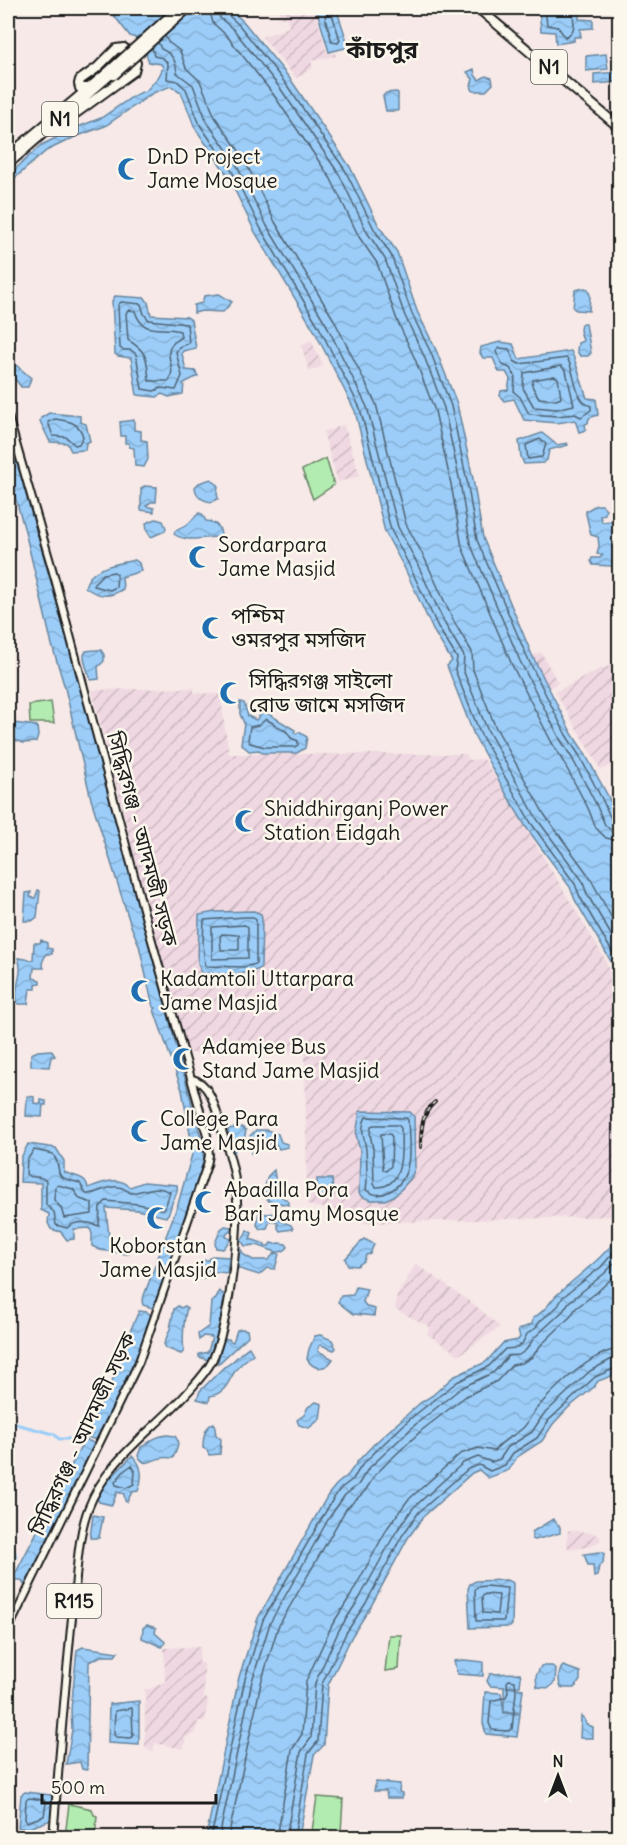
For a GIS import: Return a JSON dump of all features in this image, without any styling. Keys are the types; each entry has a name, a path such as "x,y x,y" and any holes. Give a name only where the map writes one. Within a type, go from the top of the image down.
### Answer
{"highway":[{"name":"N1","path":"111,73 179,8"},
{"name":"N1","path":"8,161 186,8"},
{"name":"N1","path":"478,8 620,126"},
{"name":"N1","path":"484,8 620,126"},
{"path":"8,161 134,71 136,63 128,51 118,48 80,80 80,88 87,88"},
{"path":"8,161 87,88 111,73"},
{"path":"54,129 111,73"}],"main road":[{"name":"সিদ্ধিরগঞ্জ - আদমজী সড়ক","path":"8,416 55,579 191,1079 208,1145 209,1160 139,1362 8,1630"},
{"name":"R115","path":"53,1838 68,1654 82,1536 88,1509 99,1487 117,1461 180,1400 208,1368 217,1346 226,1308 234,1248 237,1199 228,1149 212,1101 204,1084 191,1079"}],"shaded area":[{"path":"278,8 314,8 327,53 335,53 336,56 311,61 313,68 296,78 262,37 289,27 287,18 278,17 277,14 280,12"},
{"path":"311,340 323,366 309,371 301,345"},
{"path":"344,425 360,476 338,482 323,432"},
{"path":"541,652 558,683 545,690 528,658"},
{"path":"613,665 619,675 619,761 601,770 555,692 600,669"},
{"path":"194,688 194,693 220,694 229,754 466,754 469,760 484,759 605,959 615,989 620,1015 619,1216 361,1223 348,1213 307,1205 305,1053 185,1053 92,690"},
{"path":"416,1264 476,1306 500,1327 459,1355 427,1334 430,1327 395,1309 397,1295"},
{"path":"570,1530 596,1534 600,1536 600,1541 587,1547 569,1549 567,1539"},
{"path":"200,1647 199,1663 204,1663 204,1698 208,1699 205,1721 198,1721 195,1734 186,1737 183,1749 155,1743 153,1751 145,1749 145,1689 165,1682 164,1648"}],"green space":[{"path":"326,458 334,485 313,499 302,470"},
{"path":"51,702 54,723 30,723 29,705"},
{"path":"389,1635 401,1635 399,1669 385,1671"},
{"path":"317,1797 343,1799 341,1832 312,1831"},
{"path":"69,1804 92,1809 94,1815 97,1816 95,1837 65,1837"}],"water":[{"path":"108,8 228,8 243,21 291,80 350,167 379,226 397,252 417,311 436,350 457,404 483,538 532,655 571,732 609,798 619,825 619,986 612,963 575,900 570,887 526,827 474,735 447,666 452,661 433,630 385,532 355,411 314,330 255,232 228,176 195,128 181,92 171,86 153,93 105,126 46,151 8,184 8,176 41,145 101,118 135,95 147,90 159,76 163,67 161,64 149,62 147,51 142,44 130,36"},
{"path":"336,8 349,47 329,52 317,11"},
{"path":"539,8 579,8 579,19 593,20 593,28 580,29 581,37 574,37 574,41 556,44 555,32 541,31"},
{"path":"606,54 608,69 586,71 586,56"},
{"path":"474,69 479,80 486,76 492,78 493,84 486,91 473,91 471,86 473,79 467,72"},
{"path":"619,72 619,82 594,84 594,74"},
{"path":"386,93 398,93 398,111 386,111 383,96"},
{"path":"588,289 590,295 589,311 573,308 575,290"},
{"path":"219,294 232,302 223,312 194,313 194,305 202,303 204,296"},
{"path":"115,296 145,298 151,315 187,317 191,320 196,348 183,351 182,354 186,370 195,371 198,376 184,383 183,394 169,397 162,394 157,397 137,395 131,358 115,354 112,301"},
{"path":"581,324 586,324 591,353 588,356 580,356 577,351 578,343 583,341"},
{"path":"500,342 513,344 519,359 571,351 587,398 596,399 598,415 589,418 588,423 585,424 586,430 579,432 575,420 557,423 524,420 514,399 504,401 500,396 501,391 508,390 510,379 506,372 499,372 493,358 483,358 480,353 481,347"},
{"path":"8,358 31,378 28,387 21,387 16,380 8,376"},
{"path":"49,413 80,416 80,422 86,424 90,441 86,443 85,450 71,451 67,443 50,442 40,421"},
{"path":"134,420 134,430 141,431 141,440 147,441 148,459 144,467 135,466 134,448 129,447 129,443 125,443 125,436 121,436 120,422"},
{"path":"8,431 58,607 202,1141 204,1162 157,1302 152,1308 143,1305 142,1301 178,1204 193,1151 182,1090 154,1010 156,1008 153,1007 139,945 91,799 65,688 8,472"},
{"path":"542,433 557,445 567,443 568,445 549,450 547,460 543,463 524,464 519,441"},
{"path":"211,479 218,486 218,499 211,502 200,498 195,487"},
{"path":"144,486 157,487 156,502 151,502 146,506 154,508 154,512 141,510 141,489"},
{"path":"596,505 602,505 606,509 605,514 600,516 602,522 611,521 614,524 619,560 613,566 593,565 591,561 592,558 600,558 603,555 597,554 598,537 591,535 586,514 586,511"},
{"path":"199,513 206,521 217,526 221,537 185,539 174,534 175,531 187,525"},
{"path":"156,519 163,521 166,528 165,531 151,537 146,523"},
{"path":"135,560 139,563 141,571 122,577 123,589 118,592 104,595 94,593 85,587 88,580 99,570"},
{"path":"101,650 104,661 98,667 99,679 91,680 84,655 86,651"},
{"path":"240,702 244,703 248,716 256,720 264,711 295,730 294,733 299,732 307,737 305,748 297,753 249,751 241,744 244,723 240,714"},
{"path":"13,723 37,726 36,742 23,743 15,740 11,732"},
{"path":"38,890 40,891 37,917 32,921 24,921 26,893 31,892 30,897 35,898"},
{"path":"254,911 261,914 262,919 261,967 250,973 242,974 201,973 198,963 199,915 215,912"},
{"path":"41,940 47,943 47,948 52,949 52,954 46,954 42,963 44,968 34,968 33,978 40,980 40,983 36,984 36,989 30,989 28,1004 18,1004 16,992 20,964 18,958 33,960 34,943 40,943"},
{"path":"51,1050 55,1056 51,1057 49,1067 31,1066 31,1054"},
{"path":"27,1096 34,1097 34,1103 41,1104 41,1100 46,1101 46,1105 43,1105 42,1117 26,1116"},
{"path":"360,1111 410,1112 414,1116 415,1168 411,1178 396,1195 385,1200 370,1200 359,1193 360,1150 356,1135"},
{"path":"241,1127 246,1130 244,1140 237,1141 234,1154 231,1152 228,1129"},
{"path":"256,1130 267,1130 278,1134 281,1142 287,1144 288,1147 279,1149 275,1143 270,1142 265,1149 251,1153 254,1145 250,1136"},
{"path":"28,1144 56,1148 64,1161 64,1172 85,1181 88,1188 115,1181 126,1183 130,1187 144,1182 177,1185 177,1193 170,1212 166,1217 137,1210 106,1208 110,1247 127,1249 128,1254 100,1250 92,1246 90,1228 74,1229 74,1239 67,1240 61,1232 51,1229 48,1223 49,1214 41,1210 41,1183 20,1182 21,1158"},
{"path":"274,1170 277,1193 289,1202 289,1205 269,1201 263,1193 268,1176"},
{"path":"317,1179 332,1179 333,1194 328,1198 318,1197"},
{"path":"259,1211 266,1214 276,1213 281,1221 291,1225 293,1229 280,1231 278,1223 270,1221 267,1228 260,1229 257,1225"},
{"path":"225,1226 231,1227 226,1237 231,1239 223,1249 216,1248 215,1243 221,1229"},
{"path":"247,1230 252,1233 250,1239 265,1244 265,1246 279,1243 286,1244 288,1247 276,1252 255,1245 245,1246 241,1240"},
{"path":"619,1236 619,1367 615,1375 598,1381 553,1424 542,1441 517,1457 509,1470 488,1478 479,1470 472,1473 424,1516 408,1538 352,1636 328,1685 324,1745 314,1755 299,1837 206,1837 239,1677 258,1618 328,1495 374,1444 420,1403 453,1377 486,1362 503,1343 518,1340 520,1337 518,1330 532,1324 533,1318 598,1259"},
{"path":"364,1239 374,1244 370,1254 366,1255 364,1261 357,1266 348,1265 345,1259"},
{"path":"241,1250 244,1255 253,1260 268,1260 275,1253 279,1254 275,1269 267,1268 259,1275 237,1268 238,1255"},
{"path":"213,1256 229,1257 227,1273 209,1271 209,1277 199,1279 201,1261"},
{"path":"356,1287 367,1289 363,1302 367,1307 375,1309 374,1316 353,1314 338,1302 341,1296 353,1295"},
{"path":"219,1291 225,1295 218,1334 208,1360 199,1357 199,1354 208,1352 212,1337 203,1336 199,1340 198,1334 209,1326 211,1302 216,1299"},
{"path":"178,1306 187,1308 184,1351 181,1354 166,1348 164,1344 174,1309"},
{"path":"139,1311 147,1312 153,1317 129,1374 96,1440 85,1436 113,1379 123,1347"},
{"path":"237,1330 247,1330 248,1336 218,1364 224,1339 233,1342"},
{"path":"320,1335 332,1340 336,1348 334,1350 319,1346 318,1351 333,1359 320,1368 313,1366 307,1359 315,1336"},
{"path":"249,1347 253,1354 236,1369 223,1390 210,1396 209,1402 197,1399 200,1391 224,1367"},
{"path":"316,1402 322,1404 320,1419 309,1428 299,1425 297,1420 304,1415 308,1407"},
{"path":"214,1423 216,1435 221,1439 220,1454 209,1455 203,1448 204,1437 208,1427"},
{"path":"175,1436 178,1441 173,1458 163,1458 146,1463 141,1460 138,1456 141,1447 157,1437"},
{"path":"85,1439 96,1444 25,1586 21,1580 12,1580"},
{"path":"132,1456 136,1459 141,1472 138,1491 132,1492 127,1502 124,1494 117,1492 112,1505 99,1502 97,1498 105,1484"},
{"path":"93,1515 103,1517 99,1538 90,1538"},
{"path":"553,1519 560,1527 560,1533 532,1539 532,1532"},
{"path":"604,1553 603,1563 599,1566 597,1576 594,1577 593,1565 588,1565 584,1554"},
{"path":"506,1580 513,1584 512,1625 510,1627 470,1628 468,1589 470,1584 476,1581"},
{"path":"147,1625 156,1628 155,1633 165,1642 162,1647 142,1638 143,1628"},
{"path":"83,1647 118,1652 115,1656 101,1656 89,1662 87,1770 82,1769 80,1762 66,1764 72,1730 71,1710 77,1650"},
{"path":"454,1661 483,1662 483,1676 457,1674"},
{"path":"541,1666 552,1666 556,1669 555,1682 549,1688 537,1687 536,1676"},
{"path":"563,1666 580,1672 580,1680 575,1688 561,1688 559,1677"},
{"path":"520,1673 520,1686 506,1687 523,1689 520,1712 504,1712 504,1687 490,1686 487,1681 490,1674"},
{"path":"485,1692 501,1693 504,1713 520,1714 517,1737 486,1734 483,1723"},
{"path":"139,1701 139,1745 108,1743 109,1704"},
{"path":"581,1716 586,1724 593,1727 593,1738 580,1738"},
{"path":"376,1782 400,1784 399,1792 402,1793 402,1798 387,1798 386,1791 374,1791"},
{"path":"25,1792 51,1795 53,1800 51,1820 29,1828 18,1828 21,1795"}],"waterway":[{"path":"8,1422 54,1434 59,1439 72,1439 85,1446"},
{"path":"8,1528 16,1557 8,1558"}],"railway":[{"path":"421,1147 424,1117 435,1102"}],"place":[{"name":"DnD Project Jame Mosque","path":"129,169"},
{"name":"Sordarpara Jame Masjid","path":"200,557"},
{"name":"পশ্চিম ওমরপুর মসজিদ","path":"213,628"},
{"name":"সিদ্ধিরগঞ্জ সাইলো রোড জামে মসজিদ","path":"231,693"},
{"name":"Shiddhirganj Power Station Eidgah","path":"246,821"},
{"name":"Kadamtoli Uttarpara Jame Masjid","path":"142,991"},
{"name":"Adamjee Bus Stand Jame Masjid","path":"184,1059"},
{"name":"College Para Jame Masjid","path":"142,1131"},
{"name":"Abadilla Pora Bari Jamy Mosque","path":"206,1202"},
{"name":"Koborstan Jame Masjid","path":"158,1218"}],"district":[{"name":"কাঁচপুর","path":"382,50"}]}
